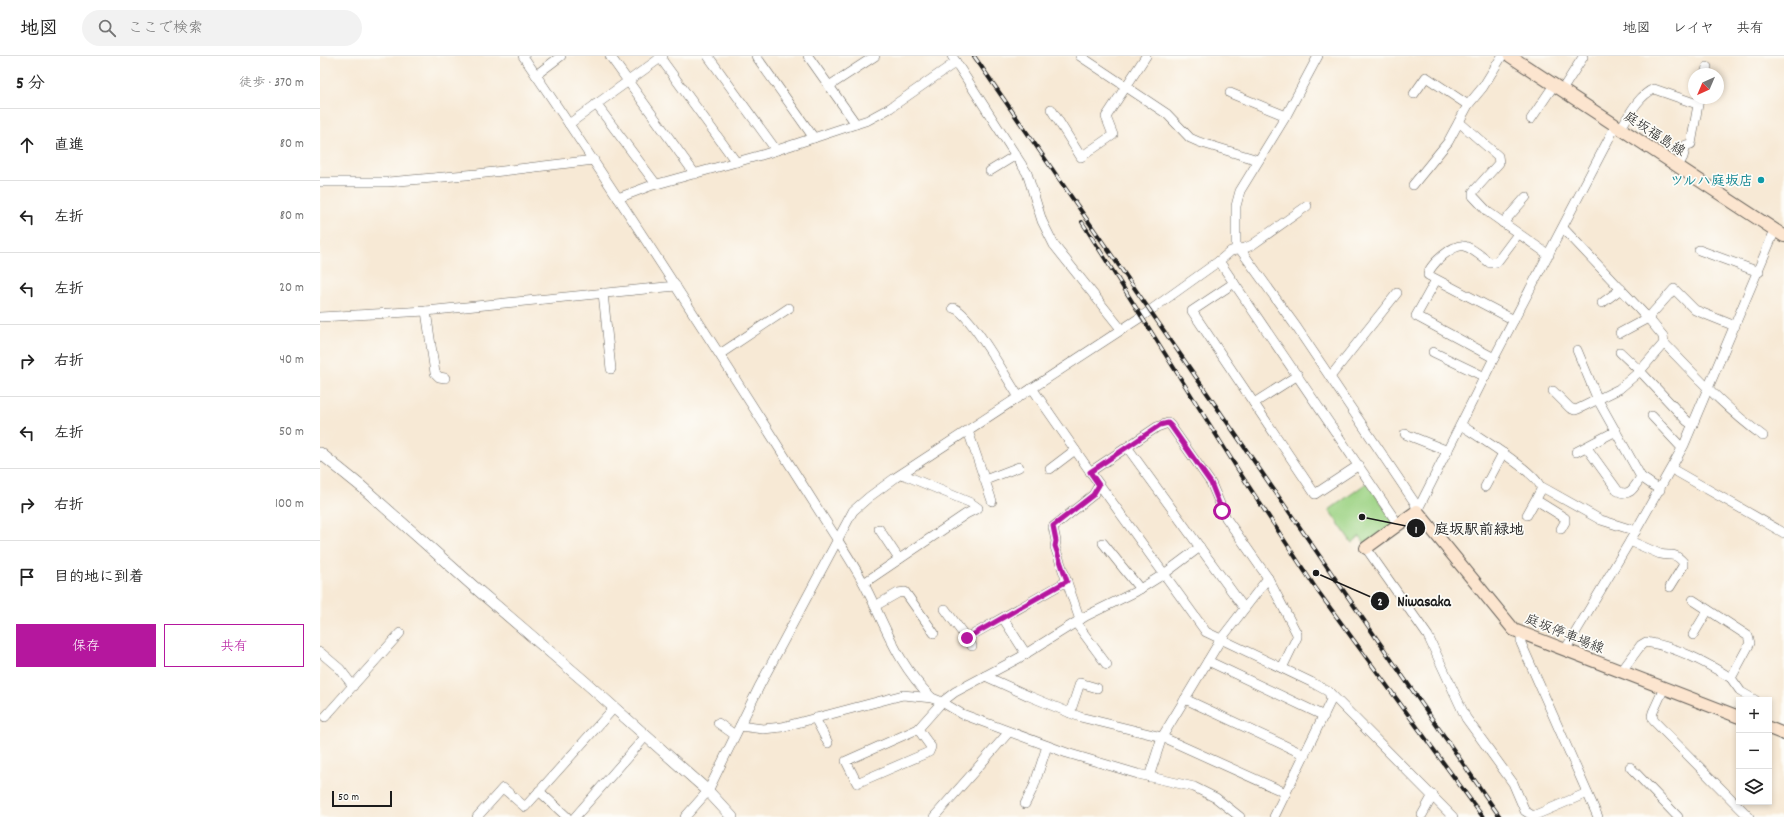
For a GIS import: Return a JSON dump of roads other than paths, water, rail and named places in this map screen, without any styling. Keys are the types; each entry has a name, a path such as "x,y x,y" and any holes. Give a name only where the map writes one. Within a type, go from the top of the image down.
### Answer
{"main road":[{"name":"庭坂福島線","path":"1510,56 1780,233"},
{"path":"1366,548 1417,511"},
{"name":"庭坂停車場線","path":"1417,511 1514,630 1521,634 1736,716"},
{"path":"1772,729 1784,734"}],"street":[{"path":"523,56 594,160 720,354 838,540 864,583 904,665 914,681 932,698"},
{"path":"536,74 561,56"},
{"path":"610,56 695,174"},
{"path":"708,56 776,150"},
{"path":"756,56 814,138"},
{"path":"808,56 856,124"},
{"path":"829,86 875,56"},
{"path":"1080,56 1166,114 1190,138 1258,160"},
{"path":"1051,109 1081,157 1113,135 1106,117 1146,56"},
{"path":"1318,56 1286,116 1237,197 1238,250 1330,377 1415,503 1417,511"},
{"path":"1414,185 1448,142 1468,105 1483,87 1502,56"},
{"path":"1531,119 1583,56"},
{"path":"569,124 661,57 736,162"},
{"path":"618,198 656,184 776,150 868,120 890,108 954,59 1027,173 1042,221 1054,245 1121,329"},
{"path":"1414,94 1426,77 1468,105"},
{"path":"1417,511 1494,358 1619,127 1644,95 1654,89 1688,100"},
{"path":"1230,93 1286,116"},
{"path":"596,104 656,184"},
{"path":"1678,166 1683,157 1686,145 1691,144 1698,104"},
{"path":"1459,122 1498,156 1499,163 1473,192 1473,196 1488,212 1549,255"},
{"path":"990,171 1016,155"},
{"path":"320,182 388,182 477,174 594,160"},
{"path":"1503,222 1526,197"},
{"path":"685,817 708,791 735,735 853,511 869,496 1121,329 1220,261 1231,251 1252,245 1307,206"},
{"path":"1563,228 1648,318 1663,336 1664,343 1708,389 1745,423 1764,436"},
{"path":"1565,650 1672,469 1759,272 1780,233"},
{"path":"1514,320 1428,275 1429,270 1439,259 1459,245 1466,246 1490,263 1497,262 1518,234"},
{"path":"1699,250 1759,272"},
{"path":"1220,261 1398,524"},
{"path":"1436,280 1416,316 1494,358"},
{"path":"1234,283 1192,311 1315,494 1359,465"},
{"path":"320,317 426,311 676,286"},
{"path":"1602,303 1621,289"},
{"path":"1620,333 1648,318 1674,289 1695,310 1735,326"},
{"path":"603,293 611,369"},
{"path":"1330,377 1396,293"},
{"path":"720,354 789,308"},
{"path":"953,308 960,312 972,324 1018,397"},
{"path":"426,311 435,373 439,377 445,378"},
{"path":"1553,391 1570,408 1575,410 1619,389 1640,371 1664,343"},
{"path":"1577,350 1598,400 1641,477 1660,490"},
{"path":"1433,352 1485,377"},
{"path":"1620,352 1692,425"},
{"path":"1254,403 1298,375"},
{"path":"1032,388 1099,485 1206,632 1329,692 1433,795 1453,817"},
{"path":"1652,416 1682,448"},
{"path":"1090,472 1160,425 1168,423 1171,426 1211,483 1226,518 1268,578 1297,634 1297,638 1282,668"},
{"path":"1461,425 1523,468 1542,487 1601,520 1636,531"},
{"path":"968,431 992,501"},
{"path":"1576,452 1587,448 1616,431"},
{"path":"1405,434 1448,451"},
{"path":"1127,447 1244,608"},
{"path":"1587,448 1618,491 1625,494 1633,490 1641,477"},
{"path":"1050,469 1075,450"},
{"path":"320,453 362,487 646,736 708,791 732,817"},
{"path":"1485,487 1503,453"},
{"path":"984,480 1019,467"},
{"path":"1672,469 1784,533"},
{"path":"864,583 978,508 971,503 902,474"},
{"path":"1099,485 1093,495 1053,526 1056,541 1055,546 1067,581 1078,622 1107,665"},
{"path":"1527,515 1542,487"},
{"path":"1536,500 1565,518 1561,529"},
{"path":"880,529 899,559"},
{"path":"1630,541 1660,554 1671,554 1678,557 1683,562 1683,566 1670,587"},
{"path":"1103,543 1140,589"},
{"path":"918,729 931,747 929,752 857,783 846,761 918,729 942,702 954,692 1026,654 1078,622 1140,589 1164,574 1200,546"},
{"path":"1366,548 1428,636 1466,718 1513,783 1525,811 1533,816 1587,793"},
{"path":"1149,777 1162,737 1221,639 1268,578"},
{"path":"945,609 969,642 1002,618 1067,581"},
{"path":"875,606 898,593 905,592 934,633"},
{"path":"1693,600 1748,636 1750,641 1731,678"},
{"path":"1693,635 1708,610"},
{"path":"1002,618 1026,654"},
{"path":"325,718 400,633"},
{"path":"1521,634 1521,643 1598,817"},
{"path":"1622,672 1641,645 1646,642 1660,644 1692,656 1731,678 1737,688 1750,697"},
{"path":"320,652 340,669 353,686"},
{"path":"1208,661 1324,716"},
{"path":"985,676 1070,713 1098,723 1162,737 1286,794"},
{"path":"1070,713 1080,683 1097,688"},
{"path":"1664,688 1653,712 1652,716 1654,721 1749,817"},
{"path":"1274,817 1324,716 1331,700 1329,692"},
{"path":"740,726 773,728 903,695 932,698 962,714 1085,759 1149,777 1194,787 1216,798 1240,817"},
{"path":"1185,699 1305,755"},
{"path":"477,817 503,788 525,807 614,708"},
{"path":"815,718 828,743"},
{"path":"718,723 735,735"},
{"path":"934,817 1009,732"},
{"path":"575,817 646,736"},
{"path":"1025,804 1034,786 1047,746"},
{"path":"1630,766 1678,817"},
{"path":"539,791 566,817"},
{"path":"1422,815 1433,795"}],"railway":[{"path":"974,56 1500,817"},
{"path":"1082,222 1242,476 1317,590 1483,817"}],"place":[{"name":"ツルハ庭坂店","path":"1761,180"},
{"name":"庭坂駅前緑地","path":"1362,517"},
{"name":"Niwasaka","path":"1316,573"}]}
